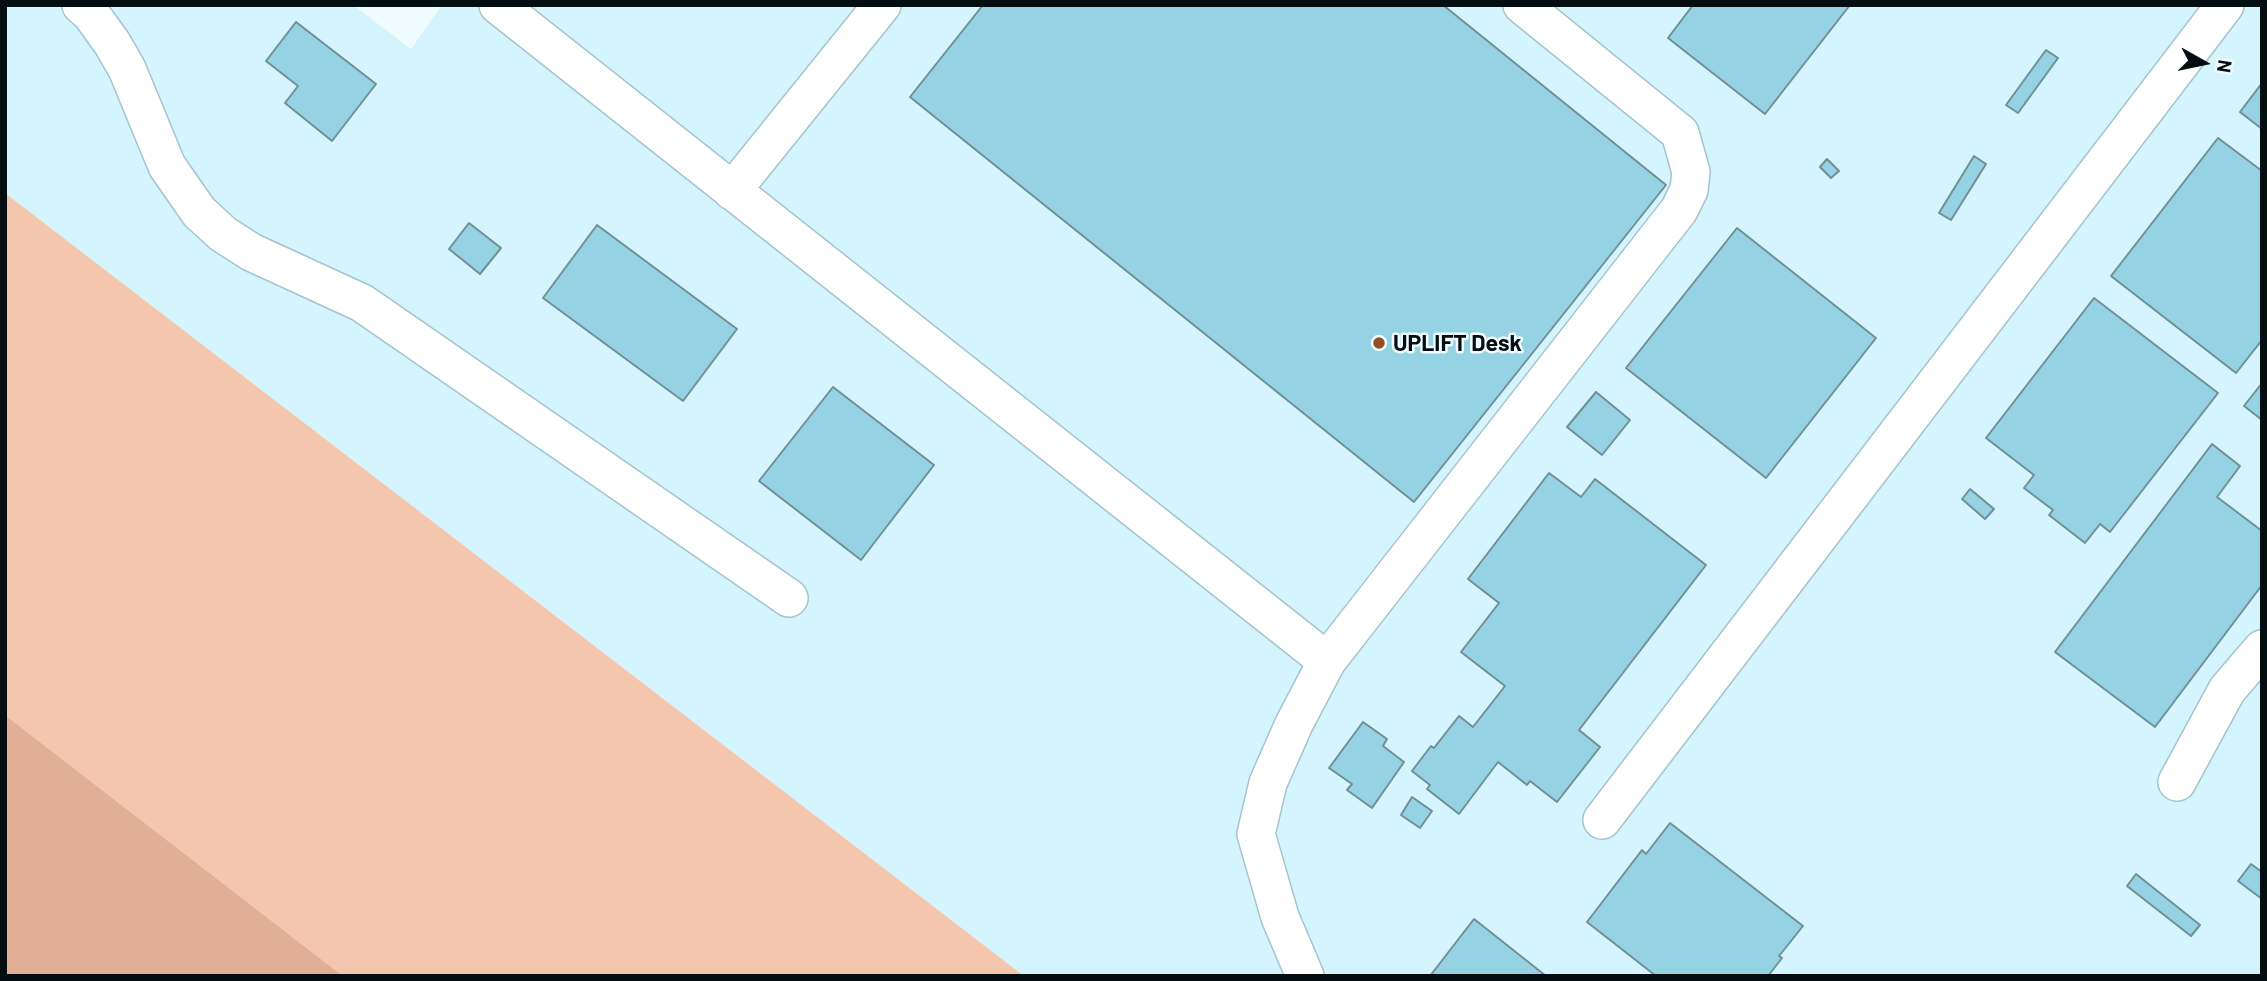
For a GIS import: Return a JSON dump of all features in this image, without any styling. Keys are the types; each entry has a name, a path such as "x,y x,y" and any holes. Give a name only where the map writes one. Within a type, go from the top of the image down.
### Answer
{"lane":[{"path":"81,5 112,43 127,69 167,166 199,212 223,234 251,252 362,303 789,598"},
{"path":"498,5 1327,661"},
{"path":"732,191 882,5"},
{"path":"1304,976 1280,917 1256,834 1268,783 1294,724 1327,661 1679,209 1689,190 1691,172 1680,133 1522,5"},
{"path":"1602,820 2225,5"},
{"path":"2177,782 2227,690 2262,649"}],"shaded area":[{"path":"8,5 353,5 411,49 442,5 2262,5 2262,976 1024,976 5,193 5,9"},
{"path":"5,193 1024,976 343,976 5,715"},
{"path":"5,715 343,976 5,976"}],"building":[{"name":"UPLIFT Desk","path":"983,5 1443,5 1666,185 1414,502 910,97"},
{"path":"1693,5 1850,5 1765,114 1668,38"},
{"path":"296,22 376,84 332,141 285,103 298,86 266,61"},
{"path":"2046,50 2058,58 2018,113 2006,105"},
{"path":"2262,83 2262,129 2240,112"},
{"path":"2218,138 2262,171 2262,340 2236,373 2111,276"},
{"path":"1974,156 1986,164 1951,220 1939,213"},
{"path":"1827,159 1839,171 1831,178 1820,167"},
{"path":"469,223 501,248 480,274 449,249"},
{"path":"597,225 737,329 683,401 543,298"},
{"path":"1737,228 1876,338 1766,478 1626,368"},
{"path":"2094,298 2218,393 2110,532 2100,524 2085,543 2049,515 2053,510 2024,488 2034,475 1986,438"},
{"path":"2262,383 2262,420 2244,406"},
{"path":"833,387 934,465 861,560 759,481"},
{"path":"1596,392 1630,420 1602,455 1567,427"},
{"path":"2212,444 2240,466 2217,497 2262,531 2262,585 2155,727 2055,652"},
{"path":"1549,473 1581,497 1595,479 1706,565 1579,730 1600,747 1557,802 1530,781 1527,785 1498,762 1459,814 1427,789 1430,785 1412,771 1459,716 1473,727 1505,686 1461,652 1499,603 1468,579"},
{"path":"1970,489 1994,509 1985,519 1962,499"},
{"path":"1363,722 1387,739 1383,746 1404,762 1372,808 1347,790 1352,784 1329,768"},
{"path":"1412,797 1432,811 1420,828 1401,815"},
{"path":"1670,823 1803,926 1779,956 1782,958 1768,976 1656,976 1587,922 1642,850 1646,854"},
{"path":"2251,864 2262,872 2262,899 2238,881"},
{"path":"2136,874 2200,925 2191,936 2127,886"},
{"path":"1474,919 1546,976 1430,976"}],"place":[{"name":"UPLIFT Desk","path":"1379,343"}]}
